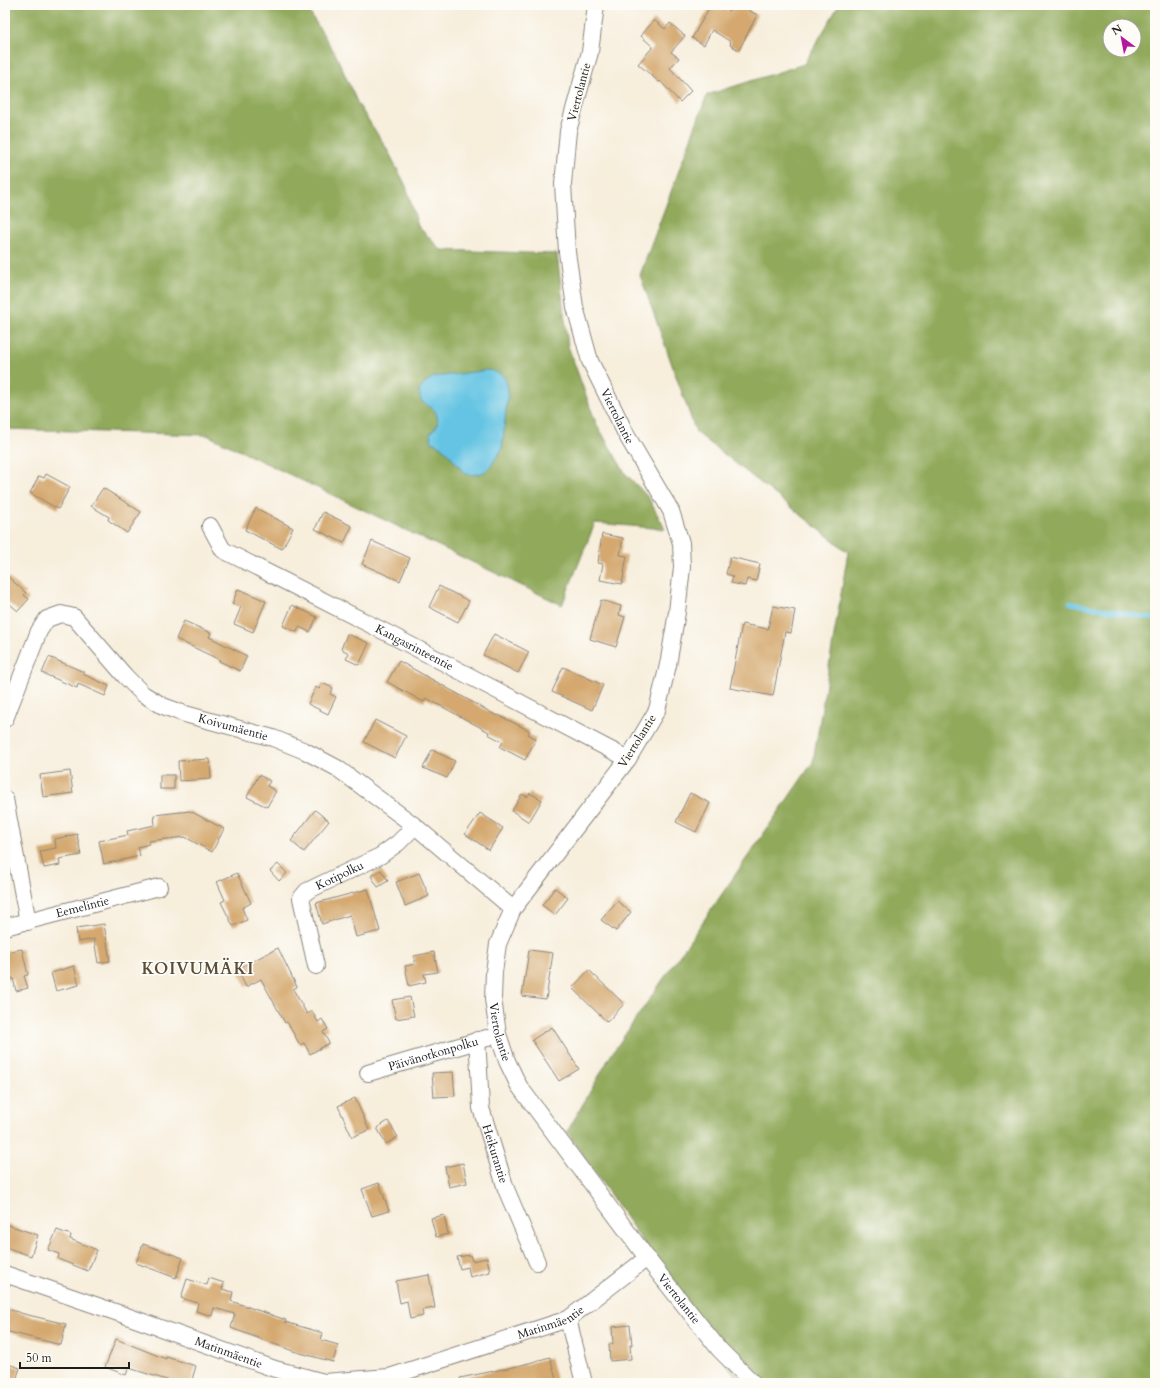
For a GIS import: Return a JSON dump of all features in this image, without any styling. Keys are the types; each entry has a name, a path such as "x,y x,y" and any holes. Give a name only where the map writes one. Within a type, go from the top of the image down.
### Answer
{"street":[{"name":"Viertolantie","path":"596,5 590,52 568,131 563,184 567,252 574,299 590,361 626,436 671,511 681,543 682,567 677,612 668,665 657,710 628,759 513,909 498,944 494,972 493,999 498,1034 507,1061 519,1086 647,1258 719,1349 753,1383"},
{"name":"Kangasrinteentie","path":"210,526 223,550 391,635 628,759"},
{"name":"Koivumäentie","path":"5,719 39,631 47,619 61,614 74,617 143,694 163,706 185,714 273,738 305,751 336,768 415,826 513,909"},
{"path":"5,799 28,922"},
{"name":"Kotipolku","path":"316,966 300,898 307,891 380,856 398,843 415,826"},
{"name":"Eemelintie","path":"5,927 159,887"},
{"name":"Päivänotkonpolku","path":"368,1073 498,1034"},
{"name":"Heikurantie","path":"477,1040 481,1108 506,1190 537,1262"},
{"name":"Matinmäentie","path":"5,1274 275,1369 324,1382 389,1377 568,1318 647,1258"},
{"path":"568,1318 584,1383"}],"green space":[{"path":"5,5 305,5 336,55 358,104 387,149 406,186 418,226 441,250 557,254 568,346 596,423 625,473 648,497 665,529 595,523 562,605 207,435 5,429"},
{"path":"839,5 1155,5 1155,1383 740,1383 567,1132 611,1055 813,762 848,552 696,432 640,275 707,95 804,64"}],"water":[{"path":"489,370 504,377 508,388 502,449 489,469 480,474 470,475 464,473 448,453 440,446 432,442 430,433 437,426 437,416 432,408 421,401 419,391 427,381 434,377"}],"building":[{"path":"711,5 719,5 729,11 732,5 740,5 757,15 739,50 730,45 731,42 712,30 704,45 692,38"},
{"path":"654,20 665,29 670,23 685,36 671,52 679,58 670,68 691,91 680,102 660,81 659,82 638,64 653,47 641,36"},
{"path":"46,474 70,487 58,509 30,493 39,476 44,478"},
{"path":"103,488 141,512 127,533 108,520 109,517 91,506"},
{"path":"256,508 293,528 282,549 245,530"},
{"path":"323,512 352,526 344,543 315,529"},
{"path":"602,534 623,538 620,555 627,556 622,584 600,580 603,564 598,563"},
{"path":"372,541 410,558 400,581 362,564"},
{"path":"730,557 760,564 756,581 747,579 745,586 731,583 733,576 726,574"},
{"path":"5,574 26,593 24,595 29,599 18,611 5,600"},
{"path":"439,586 469,601 458,622 429,607"},
{"path":"238,589 266,601 253,632 234,624 241,607 232,604"},
{"path":"601,600 621,606 619,615 625,617 616,647 590,639"},
{"path":"292,605 317,617 310,632 299,627 297,632 283,626"},
{"path":"773,606 795,610 791,633 785,632 773,696 730,688 742,624 768,629"},
{"path":"184,621 211,633 209,637 247,656 240,671 176,639"},
{"path":"347,634 369,643 359,665 346,659 349,653 341,649"},
{"path":"494,634 529,652 518,673 483,655"},
{"path":"49,657 84,672 83,674 109,686 105,696 78,684 77,688 42,673"},
{"path":"399,661 497,716 498,715 530,731 528,734 536,739 525,760 500,747 503,742 488,734 489,732 426,698 424,702 387,682"},
{"path":"563,667 603,685 592,710 552,692"},
{"path":"322,683 333,688 330,694 336,697 328,714 308,704 316,687 319,689"},
{"path":"375,720 406,736 395,758 364,742"},
{"path":"432,750 455,761 447,778 423,768"},
{"path":"210,759 211,779 179,781 178,761"},
{"path":"70,771 73,793 43,797 40,775"},
{"path":"160,775 174,775 174,789 160,789"},
{"path":"259,775 270,781 267,786 276,791 267,807 247,797"},
{"path":"530,793 542,800 529,822 512,811 522,794 527,797"},
{"path":"690,793 710,803 696,832 676,822"},
{"path":"315,810 329,821 304,852 291,841"},
{"path":"190,811 224,829 212,852 185,837 149,841 149,844 138,847 140,856 104,864 99,841 128,835 127,831 155,825 154,815"},
{"path":"480,813 503,828 489,850 465,834"},
{"path":"77,834 81,855 59,859 60,865 44,868 40,851 56,848 55,839"},
{"path":"278,864 287,873 279,881 270,871"},
{"path":"381,870 388,881 378,887 371,876"},
{"path":"237,873 251,903 242,908 247,920 233,926 221,902 225,900 217,882"},
{"path":"419,873 429,896 405,906 396,882"},
{"path":"555,888 568,898 555,915 542,905"},
{"path":"368,889 380,931 356,937 350,915 322,924 316,903"},
{"path":"617,901 631,912 616,931 601,920"},
{"path":"104,924 110,961 98,963 94,939 78,942 76,928"},
{"path":"278,948 297,987 293,989 307,1014 312,1011 318,1022 322,1019 328,1029 323,1032 329,1043 310,1054 304,1043 300,1045 287,1022 285,1023 261,979 246,987 237,969"},
{"path":"22,949 28,975 24,976 28,988 16,991 13,978 5,980 5,952"},
{"path":"529,950 553,953 546,999 522,996"},
{"path":"434,952 438,972 424,974 426,982 409,986 405,966 415,964 414,956"},
{"path":"74,966 79,985 56,991 51,973"},
{"path":"589,970 624,1004 607,1022 572,988"},
{"path":"410,997 414,1016 396,1019 392,1000"},
{"path":"552,1027 579,1069 559,1081 532,1040"},
{"path":"453,1072 455,1096 434,1097 432,1073"},
{"path":"355,1098 369,1130 352,1137 338,1106"},
{"path":"388,1121 398,1137 386,1144 377,1128"},
{"path":"463,1163 467,1183 449,1187 445,1167"},
{"path":"379,1183 389,1211 372,1216 362,1189"},
{"path":"444,1215 448,1234 436,1237 431,1218"},
{"path":"5,1224 38,1235 31,1256 5,1247"},
{"path":"57,1230 71,1235 70,1239 97,1250 88,1271 58,1259 59,1254 48,1250"},
{"path":"143,1244 183,1258 176,1278 136,1263"},
{"path":"470,1255 472,1261 487,1258 490,1272 470,1277 468,1267 460,1269 457,1257"},
{"path":"429,1275 435,1308 422,1310 423,1316 410,1319 407,1301 400,1303 396,1281"},
{"path":"209,1278 224,1283 222,1289 233,1292 231,1301 286,1320 285,1322 323,1333 321,1340 338,1345 333,1362 293,1351 231,1328 235,1314 214,1308 212,1316 196,1311 198,1303 181,1298 187,1279 207,1285"},
{"path":"5,1308 66,1324 61,1345 5,1331"},
{"path":"630,1325 632,1345 630,1345 631,1359 610,1361 609,1344 613,1344 612,1327"},
{"path":"116,1339 166,1359 166,1357 196,1366 191,1383 176,1383 129,1368 126,1375 105,1367"},
{"path":"550,1357 557,1383 461,1383 460,1378 518,1366"},
{"path":"5,1363 20,1368 16,1380 5,1376"}],"waterway":[{"path":"1070,603 1155,619"}],"district":[{"name":"KOIVUMÄKI","path":"198,968"}]}
